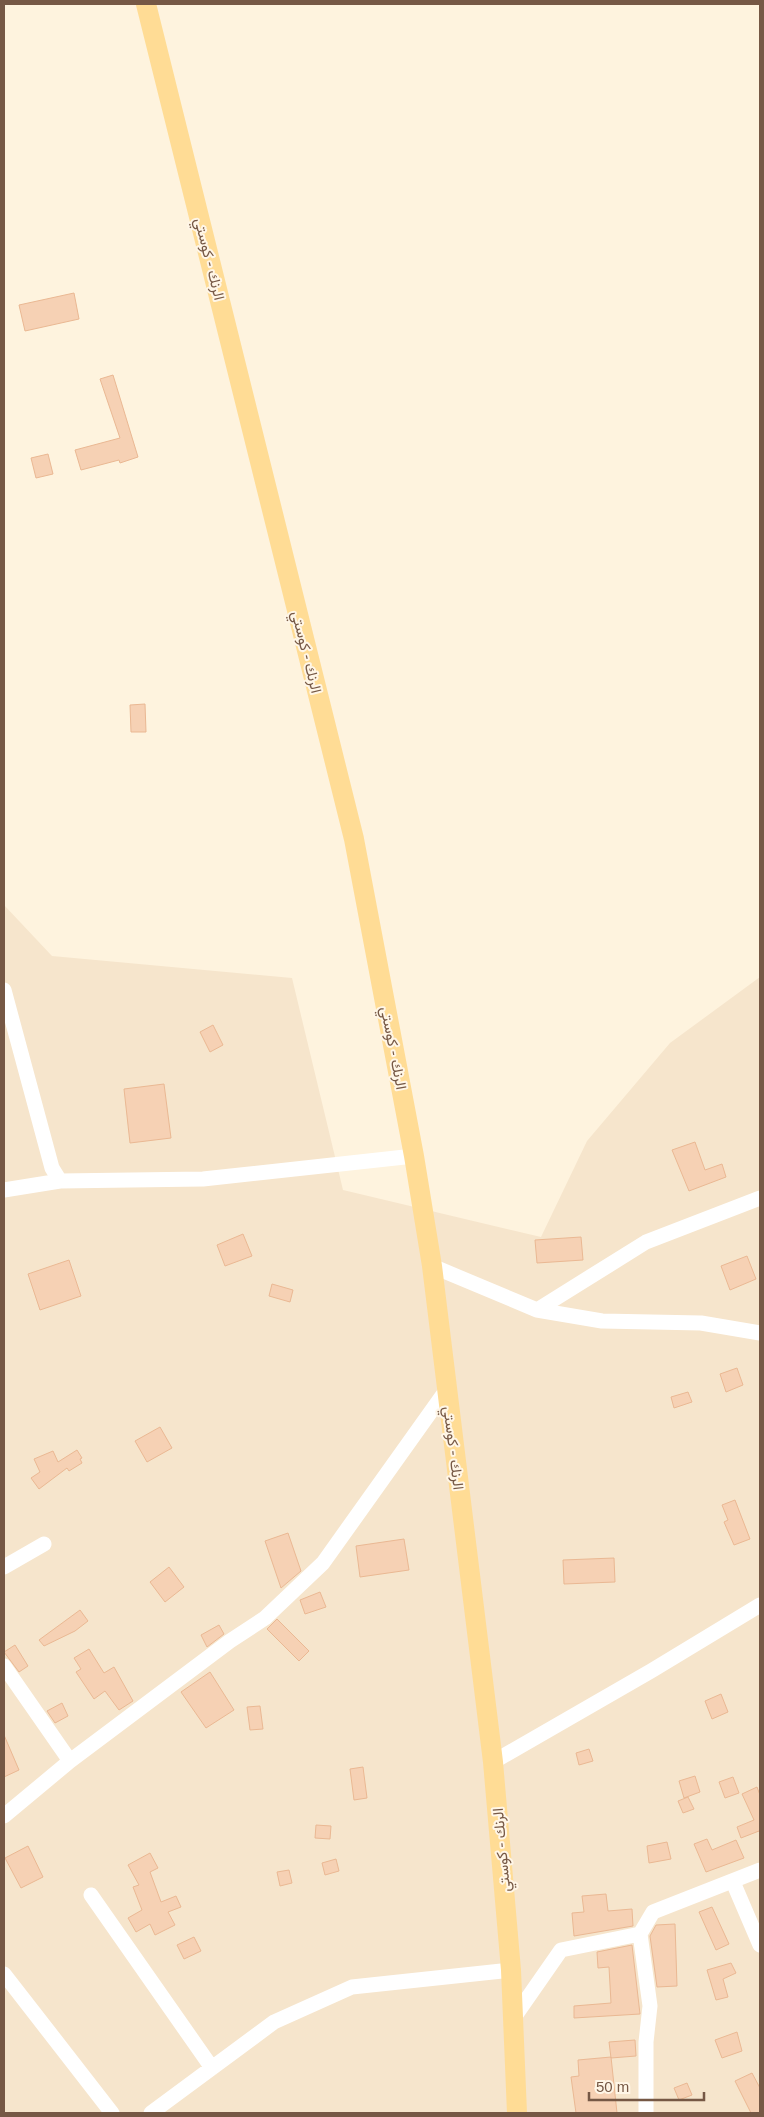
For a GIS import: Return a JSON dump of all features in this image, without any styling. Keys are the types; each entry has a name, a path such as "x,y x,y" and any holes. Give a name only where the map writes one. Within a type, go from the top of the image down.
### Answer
{"main road":[{"name":"الرنك - كوستي","path":"146,4 354,839 414,1156 432,1266 493,1762 511,1970 517,2113"}],"street":[{"path":"4,990 52,1168 60,1181"},
{"path":"4,1190 60,1181 203,1179 414,1156"},
{"path":"537,1310 646,1242 760,1198"},
{"path":"432,1266 537,1310 602,1321 701,1324 760,1333"},
{"path":"4,1816 70,1761 230,1641 265,1618 323,1563 447,1389"},
{"path":"4,1567 44,1544"},
{"path":"493,1762 651,1671 760,1605"},
{"path":"4,1666 70,1761"},
{"path":"646,2113 646,2042 650,2006 640,1934 653,1912 734,1882 760,1870"},
{"path":"734,1882 760,1945"},
{"path":"91,1895 212,2068"},
{"path":"513,2019 561,1950 640,1934"},
{"path":"151,2113 274,2022 352,1988 511,1970"},
{"path":"4,1974 112,2113"}],"shaded area":[{"path":"4,905 52,956 292,978 343,1190 541,1237 587,1141 670,1043 760,977 760,2113 4,2113"}],"building":[{"path":"74,293 79,319 25,331 19,305"},
{"path":"113,375 138,457 120,463 119,460 81,470 75,450 120,438 100,379"},
{"path":"48,454 53,474 36,478 31,458"},
{"path":"145,704 146,732 131,732 130,705"},
{"path":"213,1025 223,1045 210,1052 200,1032"},
{"path":"164,1084 171,1138 130,1143 124,1089"},
{"path":"695,1142 705,1170 722,1164 726,1177 689,1191 672,1150"},
{"path":"243,1234 252,1256 225,1266 217,1245"},
{"path":"581,1237 583,1260 537,1263 535,1240"},
{"path":"747,1256 756,1279 730,1290 721,1266"},
{"path":"69,1260 81,1296 40,1310 28,1274"},
{"path":"272,1284 293,1290 290,1302 269,1296"},
{"path":"737,1368 743,1385 726,1392 720,1374"},
{"path":"688,1392 692,1402 674,1408 671,1397"},
{"path":"160,1427 172,1448 147,1462 135,1441"},
{"path":"77,1450 82,1458 80,1459 82,1463 69,1471 67,1468 39,1489 31,1478 40,1472 34,1459 53,1451 58,1462"},
{"path":"735,1500 750,1539 734,1545 724,1522 728,1520 722,1505"},
{"path":"288,1533 301,1571 281,1588 265,1541"},
{"path":"404,1539 409,1570 360,1577 356,1546"},
{"path":"614,1558 615,1582 564,1584 563,1560"},
{"path":"169,1567 184,1587 165,1602 150,1582"},
{"path":"320,1592 326,1607 305,1614 300,1600"},
{"path":"80,1610 88,1621 75,1631 44,1646 39,1640"},
{"path":"277,1619 309,1651 299,1661 267,1629"},
{"path":"219,1625 224,1634 207,1647 201,1635"},
{"path":"15,1645 28,1666 19,1672 4,1652"},
{"path":"89,1649 104,1673 114,1667 133,1701 119,1710 105,1691 94,1699 76,1672 81,1669 74,1658"},
{"path":"210,1672 234,1710 206,1728 181,1692"},
{"path":"721,1694 728,1712 712,1719 705,1701"},
{"path":"62,1703 68,1716 55,1723 47,1711"},
{"path":"260,1706 263,1729 250,1730 247,1707"},
{"path":"4,1735 19,1770 4,1777"},
{"path":"589,1749 593,1761 579,1765 576,1753"},
{"path":"363,1767 367,1798 354,1800 350,1769"},
{"path":"695,1776 700,1792 684,1798 679,1781"},
{"path":"733,1777 739,1793 725,1798 719,1782"},
{"path":"757,1787 760,1795 760,1834 759,1831 741,1838 737,1827 754,1820 742,1794"},
{"path":"688,1797 694,1809 683,1813 678,1801"},
{"path":"316,1825 331,1826 330,1839 315,1838"},
{"path":"707,1839 712,1850 736,1840 744,1858 706,1872 694,1844"},
{"path":"667,1842 671,1859 649,1863 647,1846"},
{"path":"28,1846 43,1877 21,1888 5,1858"},
{"path":"150,1853 158,1868 150,1872 161,1902 176,1896 181,1907 168,1912 175,1925 155,1935 150,1924 136,1932 128,1918 142,1910 133,1887 139,1885 128,1865"},
{"path":"336,1859 339,1871 325,1875 322,1863"},
{"path":"289,1870 292,1883 280,1886 277,1872"},
{"path":"606,1894 608,1911 632,1909 633,1926 574,1936 572,1913 584,1912 582,1896"},
{"path":"712,1907 729,1944 716,1950 699,1912"},
{"path":"675,1924 677,1986 657,1987 650,1936 656,1925"},
{"path":"194,1937 201,1951 184,1959 177,1945"},
{"path":"632,1945 640,2014 574,2018 574,2006 611,2003 609,1967 598,1968 597,1952"},
{"path":"731,1963 736,1973 723,1979 728,1997 716,2000 707,1970"},
{"path":"737,2032 742,2051 722,2058 715,2040"},
{"path":"635,2040 636,2056 611,2058 609,2042"},
{"path":"611,2057 617,2113 576,2113 571,2077 579,2076 578,2060"},
{"path":"752,2073 760,2088 760,2113 751,2113 735,2081"},
{"path":"687,2083 692,2095 679,2100 674,2088"}]}
